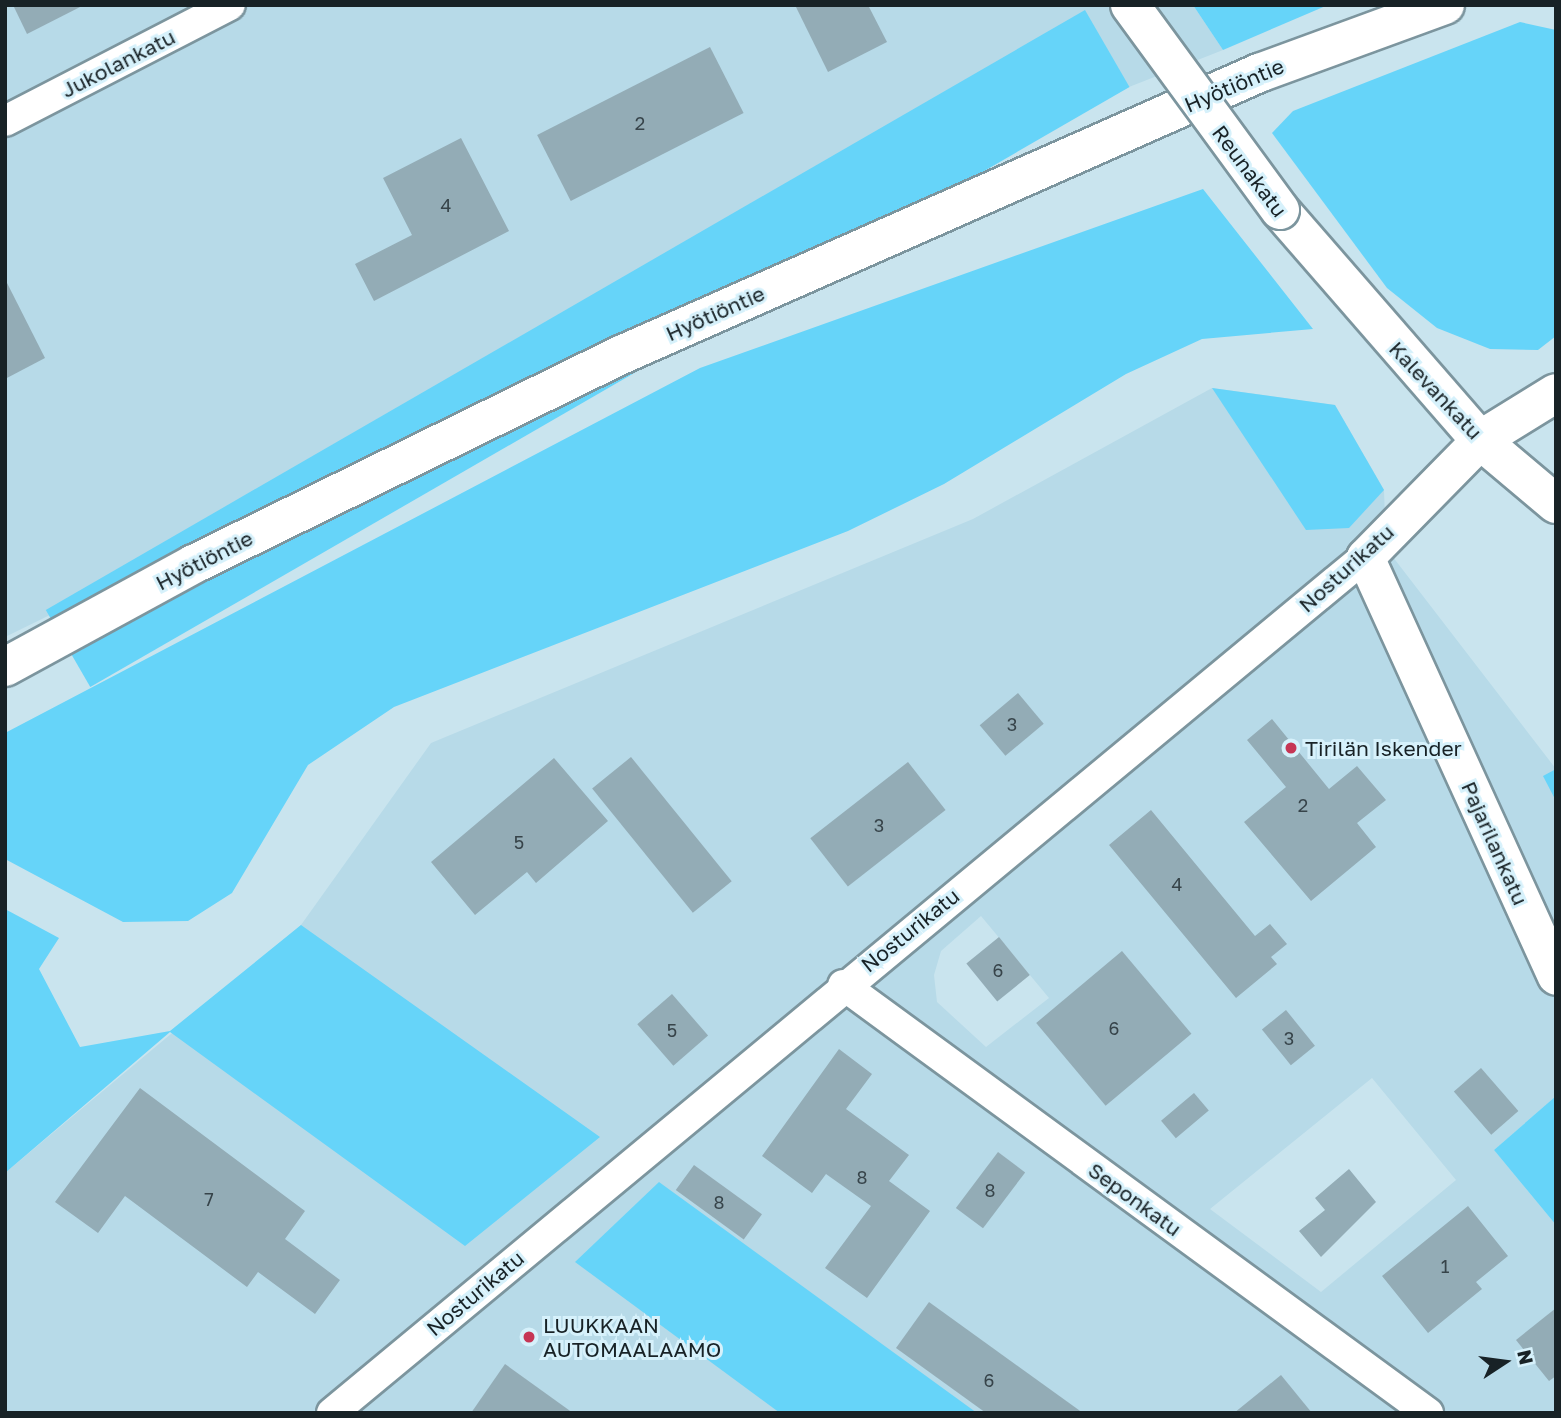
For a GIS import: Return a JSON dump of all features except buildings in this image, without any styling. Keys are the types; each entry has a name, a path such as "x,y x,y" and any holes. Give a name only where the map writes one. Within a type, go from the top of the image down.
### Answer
{"main road":[{"name":"Reunakatu","path":"1130,5 1324,268"},
{"name":"Hyötiöntie","path":"5,667 194,564 621,355 1259,74 1445,5"},
{"name":"Kalevankatu","path":"1324,268 1480,440 1556,504"},
{"path":"1480,440 1556,393"}],"street":[{"name":"Jukolankatu","path":"5,121 230,5"},
{"name":"Nosturikatu","path":"332,1413 844,985 1365,557 1480,440"},
{"name":"Pajarilankatu","path":"1365,557 1556,976"},
{"name":"Seponkatu","path":"844,985 1427,1413"}],"shaded area":[{"path":"5,5 1193,5 1223,50 1129,87 5,637"},
{"path":"1193,5 1328,5 1223,50"},
{"path":"1085,10 1130,87 90,687 46,610"},
{"path":"1520,22 1556,30 1556,336 1538,350 1490,349 1437,328 1387,288 1272,133 1293,111"},
{"path":"1203,189 1313,329 1202,339 1126,374 944,484 848,531 394,707 308,765 232,893 188,921 123,922 5,859 5,733 700,368"},
{"path":"1212,388 1335,405 1384,490 1386,548 1556,769 1556,1096 1494,1150 1556,1225 1556,1413 5,1413 5,1173 301,925 431,743 973,519","holes":["981,916 1049,998 986,1047 937,1002 934,975 941,951","1372,1078 1456,1180 1321,1292 1210,1209"]},
{"path":"1212,388 1335,405 1384,490 1349,528 1306,530"},
{"path":"1556,769 1556,801 1543,776"},
{"path":"5,909 59,938 39,969 80,1047 170,1031 301,925 600,1137 465,1246 170,1032 5,1173"},
{"path":"1556,1096 1556,1225 1494,1150"},
{"path":"659,1182 977,1413 780,1413 575,1262"}],"place":[{"name":"Tirilän Iskender","path":"1291,748"},
{"name":"LUUKKAAN AUTOMAALAAMO","path":"529,1337"}]}
